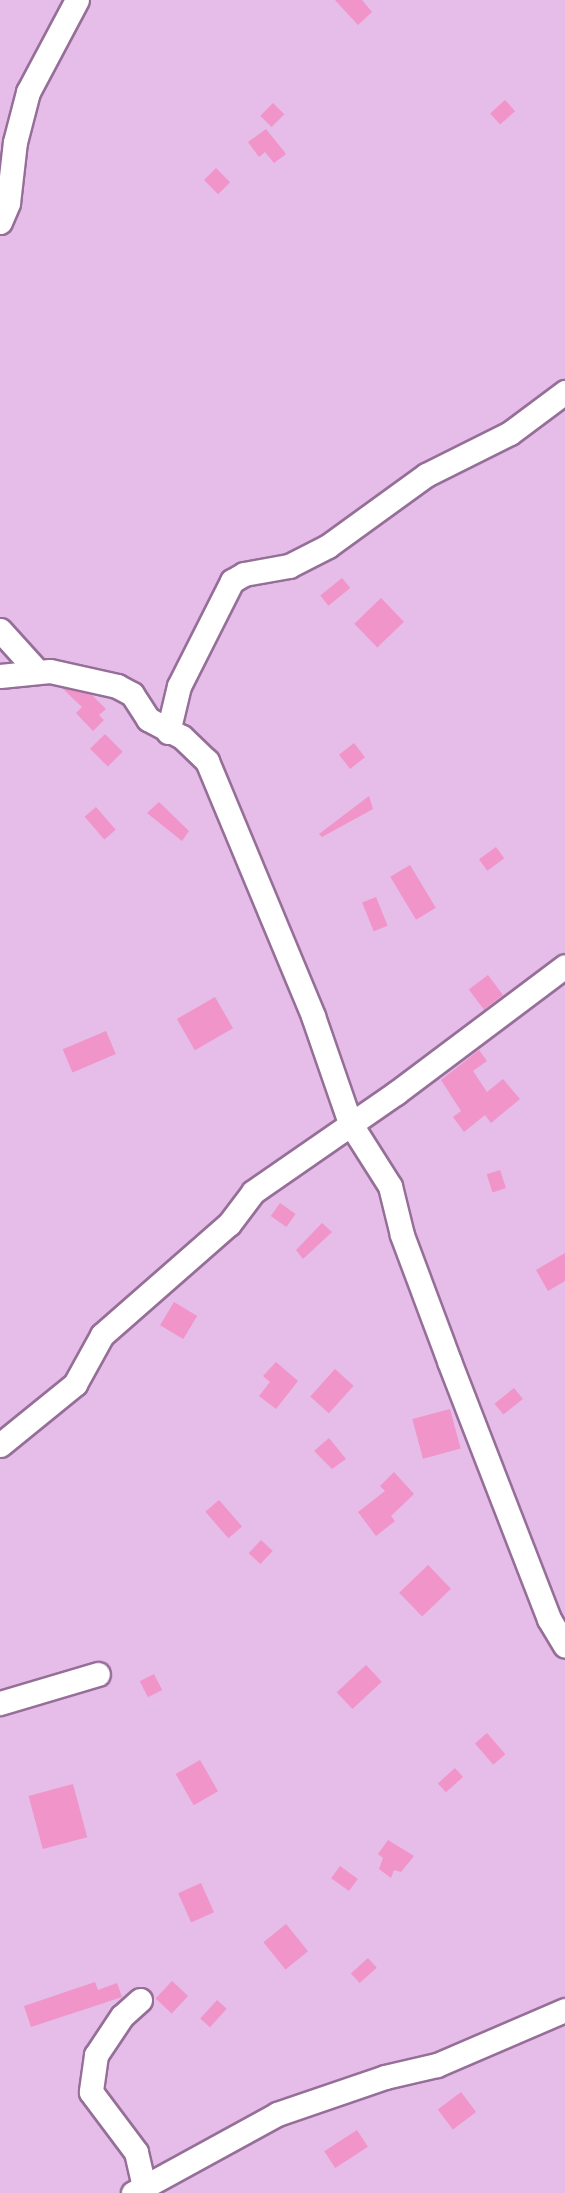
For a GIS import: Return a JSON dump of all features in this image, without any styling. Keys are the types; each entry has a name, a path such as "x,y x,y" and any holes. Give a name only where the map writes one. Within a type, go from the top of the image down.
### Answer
{"street":[{"path":"0,222 28,92 78,0"},
{"path":"168,732 179,686 232,581 244,574 289,566 328,546 426,475 510,433 565,392"},
{"path":"0,630 37,671"},
{"path":"0,676 37,671 117,686 132,694 148,719 198,748 207,761 313,1016 350,1123 390,1186 402,1235 449,1361 549,1619 565,1646"},
{"path":"0,1445 75,1384 102,1335 229,1224 253,1192 565,966"},
{"path":"0,1703 98,1674"},
{"path":"140,2000 122,2016 96,2055 91,2092 136,2152 139,2189 277,2114 385,2077 437,2066 565,2010"}],"building":[{"path":"335,0 362,0 372,12 358,25"},
{"path":"505,100 515,111 500,125 490,113"},
{"path":"273,103 284,114 272,127 260,116"},
{"path":"266,129 286,154 274,163 265,152 259,157 248,142"},
{"path":"216,168 230,182 218,194 204,180"},
{"path":"342,578 350,588 328,606 320,596"},
{"path":"381,598 404,622 377,647 354,624"},
{"path":"62,688 92,695 106,709 99,715 104,720 93,731 76,713 82,707"},
{"path":"105,734 123,752 108,767 90,749"},
{"path":"354,743 365,757 350,769 339,755"},
{"path":"369,796 373,809 322,837 319,834"},
{"path":"159,802 189,831 182,841 147,813"},
{"path":"96,807 116,830 104,839 85,817"},
{"path":"496,847 504,858 487,871 479,859"},
{"path":"410,865 436,908 416,920 390,877"},
{"path":"376,897 388,926 374,931 362,903"},
{"path":"488,975 503,995 484,1009 469,989"},
{"path":"215,997 233,1028 195,1050 177,1019"},
{"path":"106,1031 116,1054 73,1072 63,1049"},
{"path":"479,1050 487,1061 473,1071 487,1092 503,1079 520,1099 491,1123 485,1115 464,1132 453,1117 461,1111 441,1080"},
{"path":"500,1170 506,1188 493,1192 487,1174"},
{"path":"280,1203 296,1214 286,1227 271,1216"},
{"path":"322,1223 332,1232 303,1259 296,1250"},
{"path":"565,1253 565,1281 548,1291 536,1270"},
{"path":"174,1302 197,1316 183,1339 160,1325"},
{"path":"276,1362 298,1381 276,1409 259,1396 270,1382 263,1376"},
{"path":"335,1369 354,1386 329,1413 310,1396"},
{"path":"514,1388 523,1399 503,1415 495,1404"},
{"path":"450,1409 461,1449 423,1459 412,1419"},
{"path":"329,1438 346,1459 332,1469 314,1451"},
{"path":"394,1472 414,1494 391,1516 395,1521 376,1536 358,1512 385,1491 380,1486"},
{"path":"219,1500 242,1526 228,1538 205,1512"},
{"path":"261,1540 273,1551 260,1564 249,1553"},
{"path":"428,1565 451,1589 422,1617 399,1593"},
{"path":"366,1665 382,1682 352,1709 337,1692"},
{"path":"154,1674 162,1690 148,1697 140,1681"},
{"path":"487,1733 505,1754 493,1765 475,1743"},
{"path":"200,1760 218,1791 194,1805 176,1774"},
{"path":"455,1768 463,1777 446,1792 438,1783"},
{"path":"73,1784 87,1837 43,1849 29,1796"},
{"path":"388,1840 414,1856 401,1872 394,1870 391,1878 379,1869 383,1858 378,1854"},
{"path":"340,1866 358,1879 349,1891 331,1878"},
{"path":"201,1883 214,1912 191,1922 178,1893"},
{"path":"286,1924 308,1951 285,1969 263,1942"},
{"path":"368,1958 377,1968 360,1983 351,1973"},
{"path":"172,1981 188,1996 172,2014 156,1999"},
{"path":"95,1982 98,1990 117,1983 122,1997 31,2027 24,2006"},
{"path":"217,2000 227,2009 210,2027 200,2019"},
{"path":"461,2092 476,2112 453,2129 438,2109"},
{"path":"357,2130 368,2147 335,2168 324,2151"}]}
